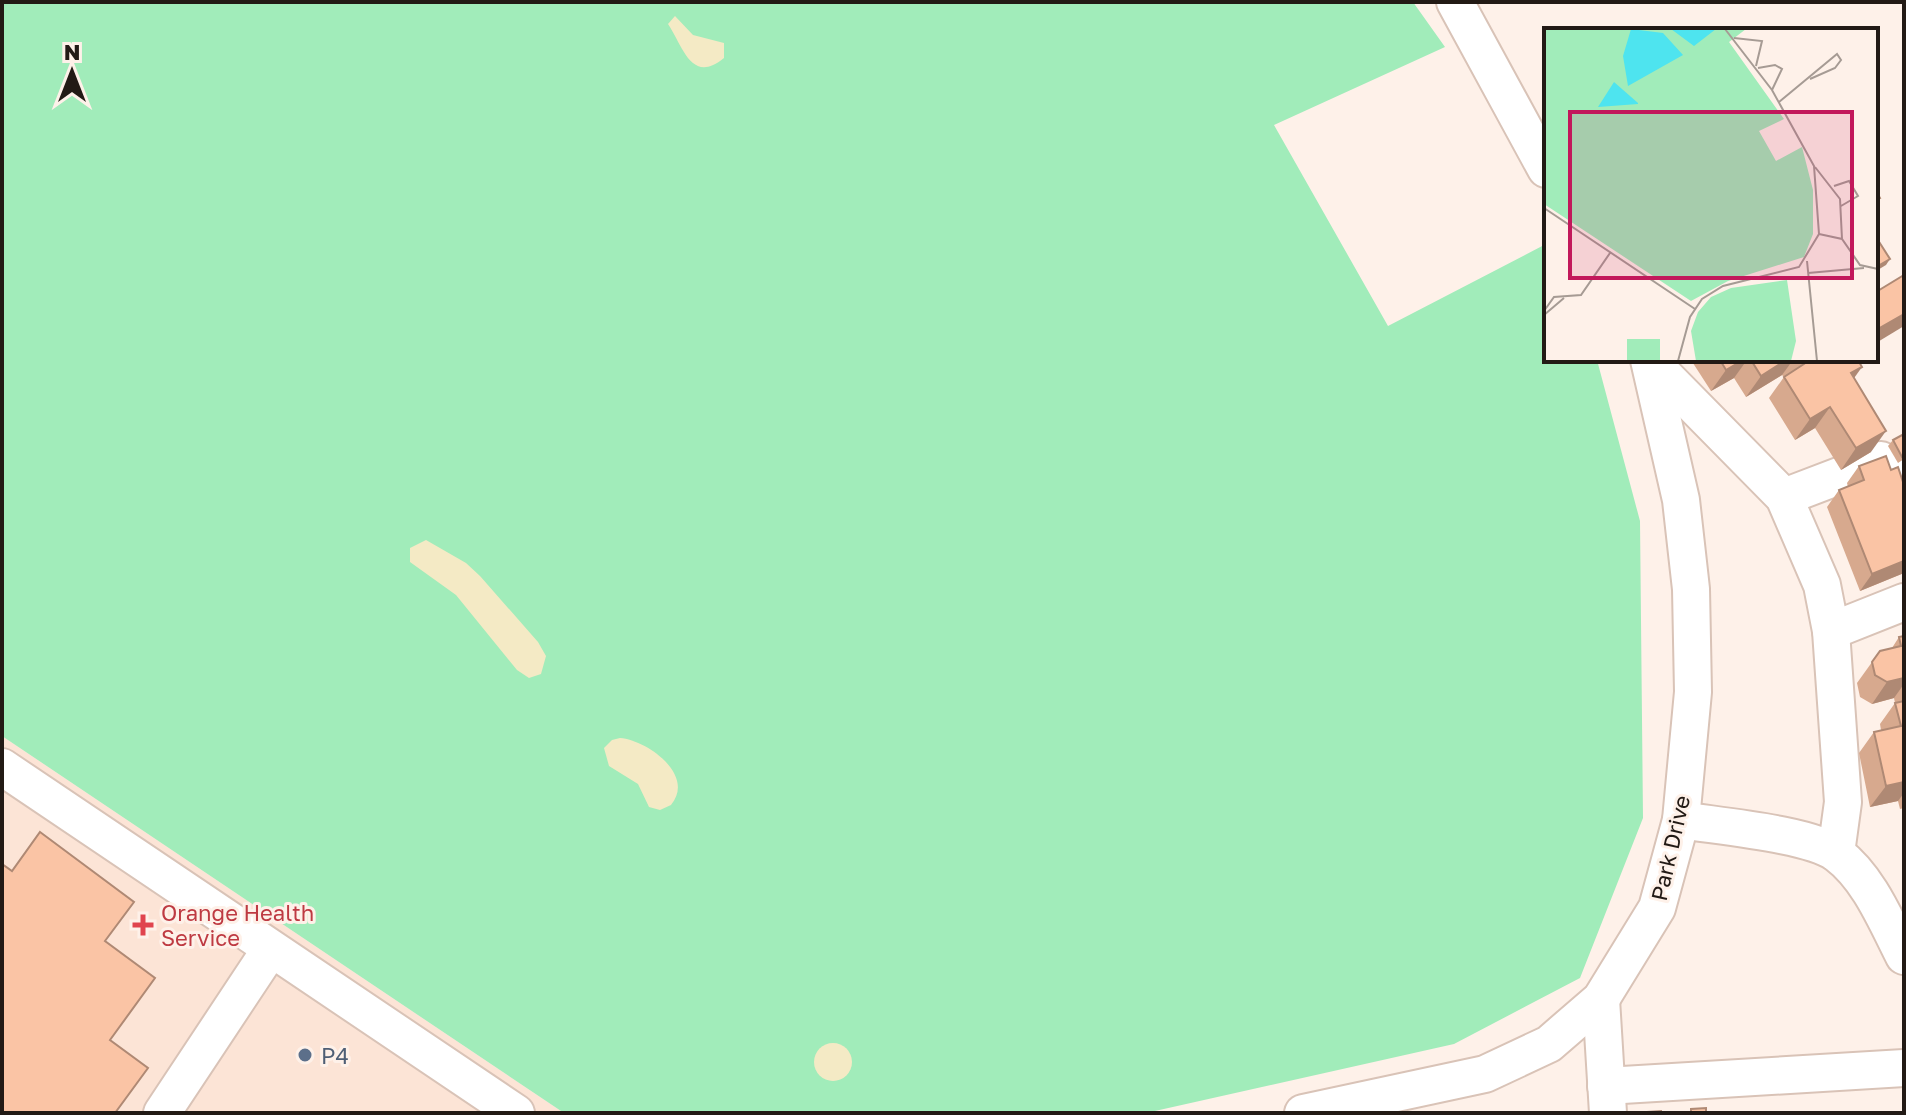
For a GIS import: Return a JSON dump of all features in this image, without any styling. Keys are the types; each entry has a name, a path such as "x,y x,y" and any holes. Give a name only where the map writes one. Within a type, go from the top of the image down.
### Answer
{"lane":[{"path":"1455,2 1544,165"},
{"name":"Park Drive","path":"1303,1113 1485,1074 1549,1044 1601,999 1657,908 1681,820 1693,692 1691,589 1681,500 1649,362"},
{"path":"1650,362 1784,497 1822,585 1831,631 1843,802 1836,853"},
{"path":"1784,497 1881,460 1904,474"},
{"path":"1831,631 1904,602"},
{"path":"2,767 516,1113"},
{"path":"1681,820 1804,841 1836,853 1874,897 1904,956"},
{"path":"162,1113 270,950"},
{"path":"1601,999 1607,1100 1904,1068"}],"shaded area":[{"name":"Orange Health Service","path":"2,736 564,1113 2,1113"}],"green space":[{"path":"2,2 1413,2 1445,47 1274,125 1388,326 1544,245 1544,362 1598,362 1640,521 1643,818 1580,978 1454,1044 1146,1113 564,1113 2,736"}],"sand":[{"path":"675,16 693,35 724,43 724,58 703,67 689,59 668,24"},
{"path":"426,540 466,563 538,642 546,656 541,674 529,678 517,670 456,595 410,562 410,548"},
{"path":"620,738 655,752 673,771 677,794 671,805 660,810 649,807 638,784 609,766 604,748 612,740"},
{"path":"833,1043 847,1048 852,1062 847,1076 833,1081 819,1076 814,1062 819,1048"}],"building":[{"path":"1878,240 1890,259 1878,266"},
{"path":"1904,275 1904,314 1878,329 1878,291"},
{"path":"1721,362 1740,362 1726,370"},
{"path":"1752,362 1783,362 1761,376"},
{"path":"1859,362 1862,367 1851,373 1886,431 1856,448 1830,407 1810,419 1784,377 1804,364"},
{"path":"1904,434 1904,456 1902,457 1893,440"},
{"path":"1886,456 1891,470 1898,467 1904,485 1904,561 1872,574 1839,490 1864,480 1859,466"},
{"path":"1904,636 1904,678 1887,682 1875,675 1872,662 1880,651 1901,646 1899,637"},
{"path":"1904,701 1904,782 1886,786 1874,732 1901,726 1895,703"},
{"path":"40,832 134,902 105,941 155,978 110,1040 148,1068 115,1113 2,1113 2,864 12,871"},
{"path":"1706,1108 1706,1113 1691,1113 1691,1109"}],"place":[{"name":"Orange Health Service","path":"143,925"},
{"name":"P4","path":"305,1055"}]}
